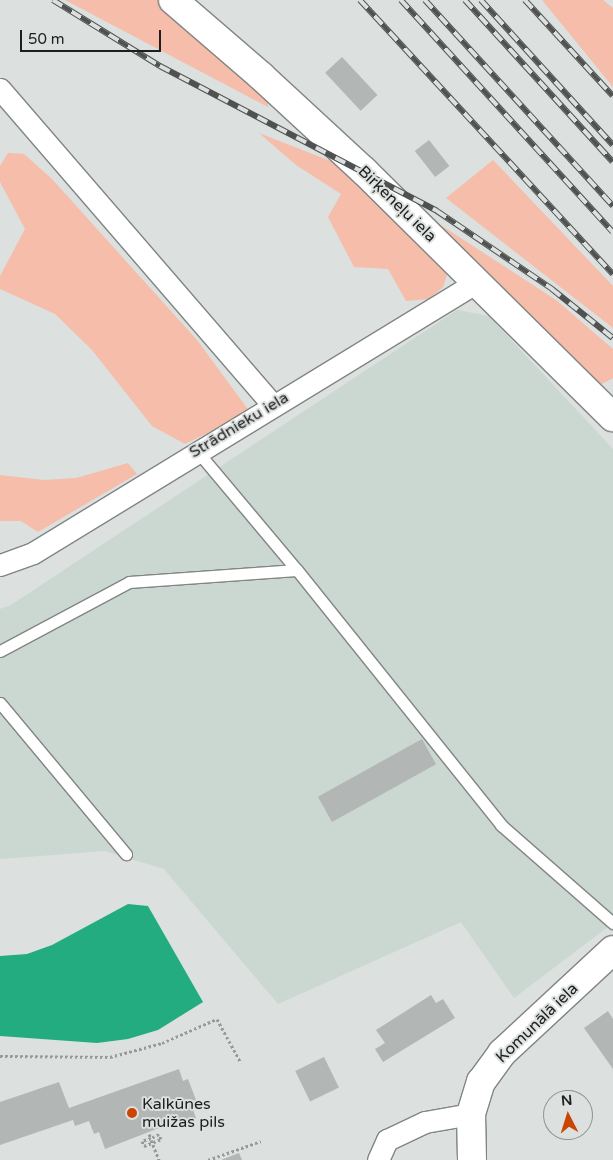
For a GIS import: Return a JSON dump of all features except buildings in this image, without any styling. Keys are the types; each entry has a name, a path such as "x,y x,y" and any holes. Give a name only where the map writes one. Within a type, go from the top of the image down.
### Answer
{"main road":[{"name":"Birķeneļu iela","path":"173,0 262,76 477,282 613,417"},
{"name":"Komunālā iela","path":"472,1160 471,1114 481,1082 502,1053 613,950"}],"street":[{"path":"0,89 274,404"},
{"name":"Strādnieku iela","path":"0,565 33,553 274,404 477,282"},
{"path":"378,1160 386,1140 425,1122 471,1114"}],"lane":[{"path":"197,451 297,570 501,825 613,923"},
{"path":"0,651 129,582 297,570"},
{"path":"0,703 126,854"}],"path":[{"path":"0,1056 110,1057 162,1043 217,1019 241,1063"},
{"path":"151,1139 159,1160"},
{"path":"208,1160 261,1141"}],"shaded area":[{"path":"65,0 160,0 268,97 268,107"},
{"path":"542,0 603,0 613,8 613,87"},
{"path":"259,133 333,162 423,243 447,275 443,287 429,299 406,301 388,269 354,267 328,217 341,194 296,165"},
{"path":"8,153 24,154 52,179 197,340 250,412 185,444 152,426 92,350 55,314 0,289 0,276 25,229 0,182 0,166"},
{"path":"493,160 613,286 613,328 446,198"},
{"path":"413,207 556,300 613,349 613,378 600,385"},
{"path":"457,310 489,316 613,449 613,923 514,998 461,922 278,1004 164,869 105,851 0,859 0,609 11,605"},
{"path":"128,463 137,474 38,532 21,521 0,521 0,475 44,480 76,478"},
{"path":"128,904 148,906 203,1002 158,1030 128,1039 97,1043 0,1036 0,956 27,954 52,945"}],"railway":[{"path":"53,0 160,66 437,211 552,289 613,338"},
{"path":"360,0 613,274"},
{"path":"401,0 613,232"},
{"path":"425,0 613,206"},
{"path":"465,0 613,162"},
{"path":"481,0 613,145"},
{"path":"525,0 613,96"}],"place":[{"name":"Kalkūnes muižas pils","path":"132,1113"}]}
